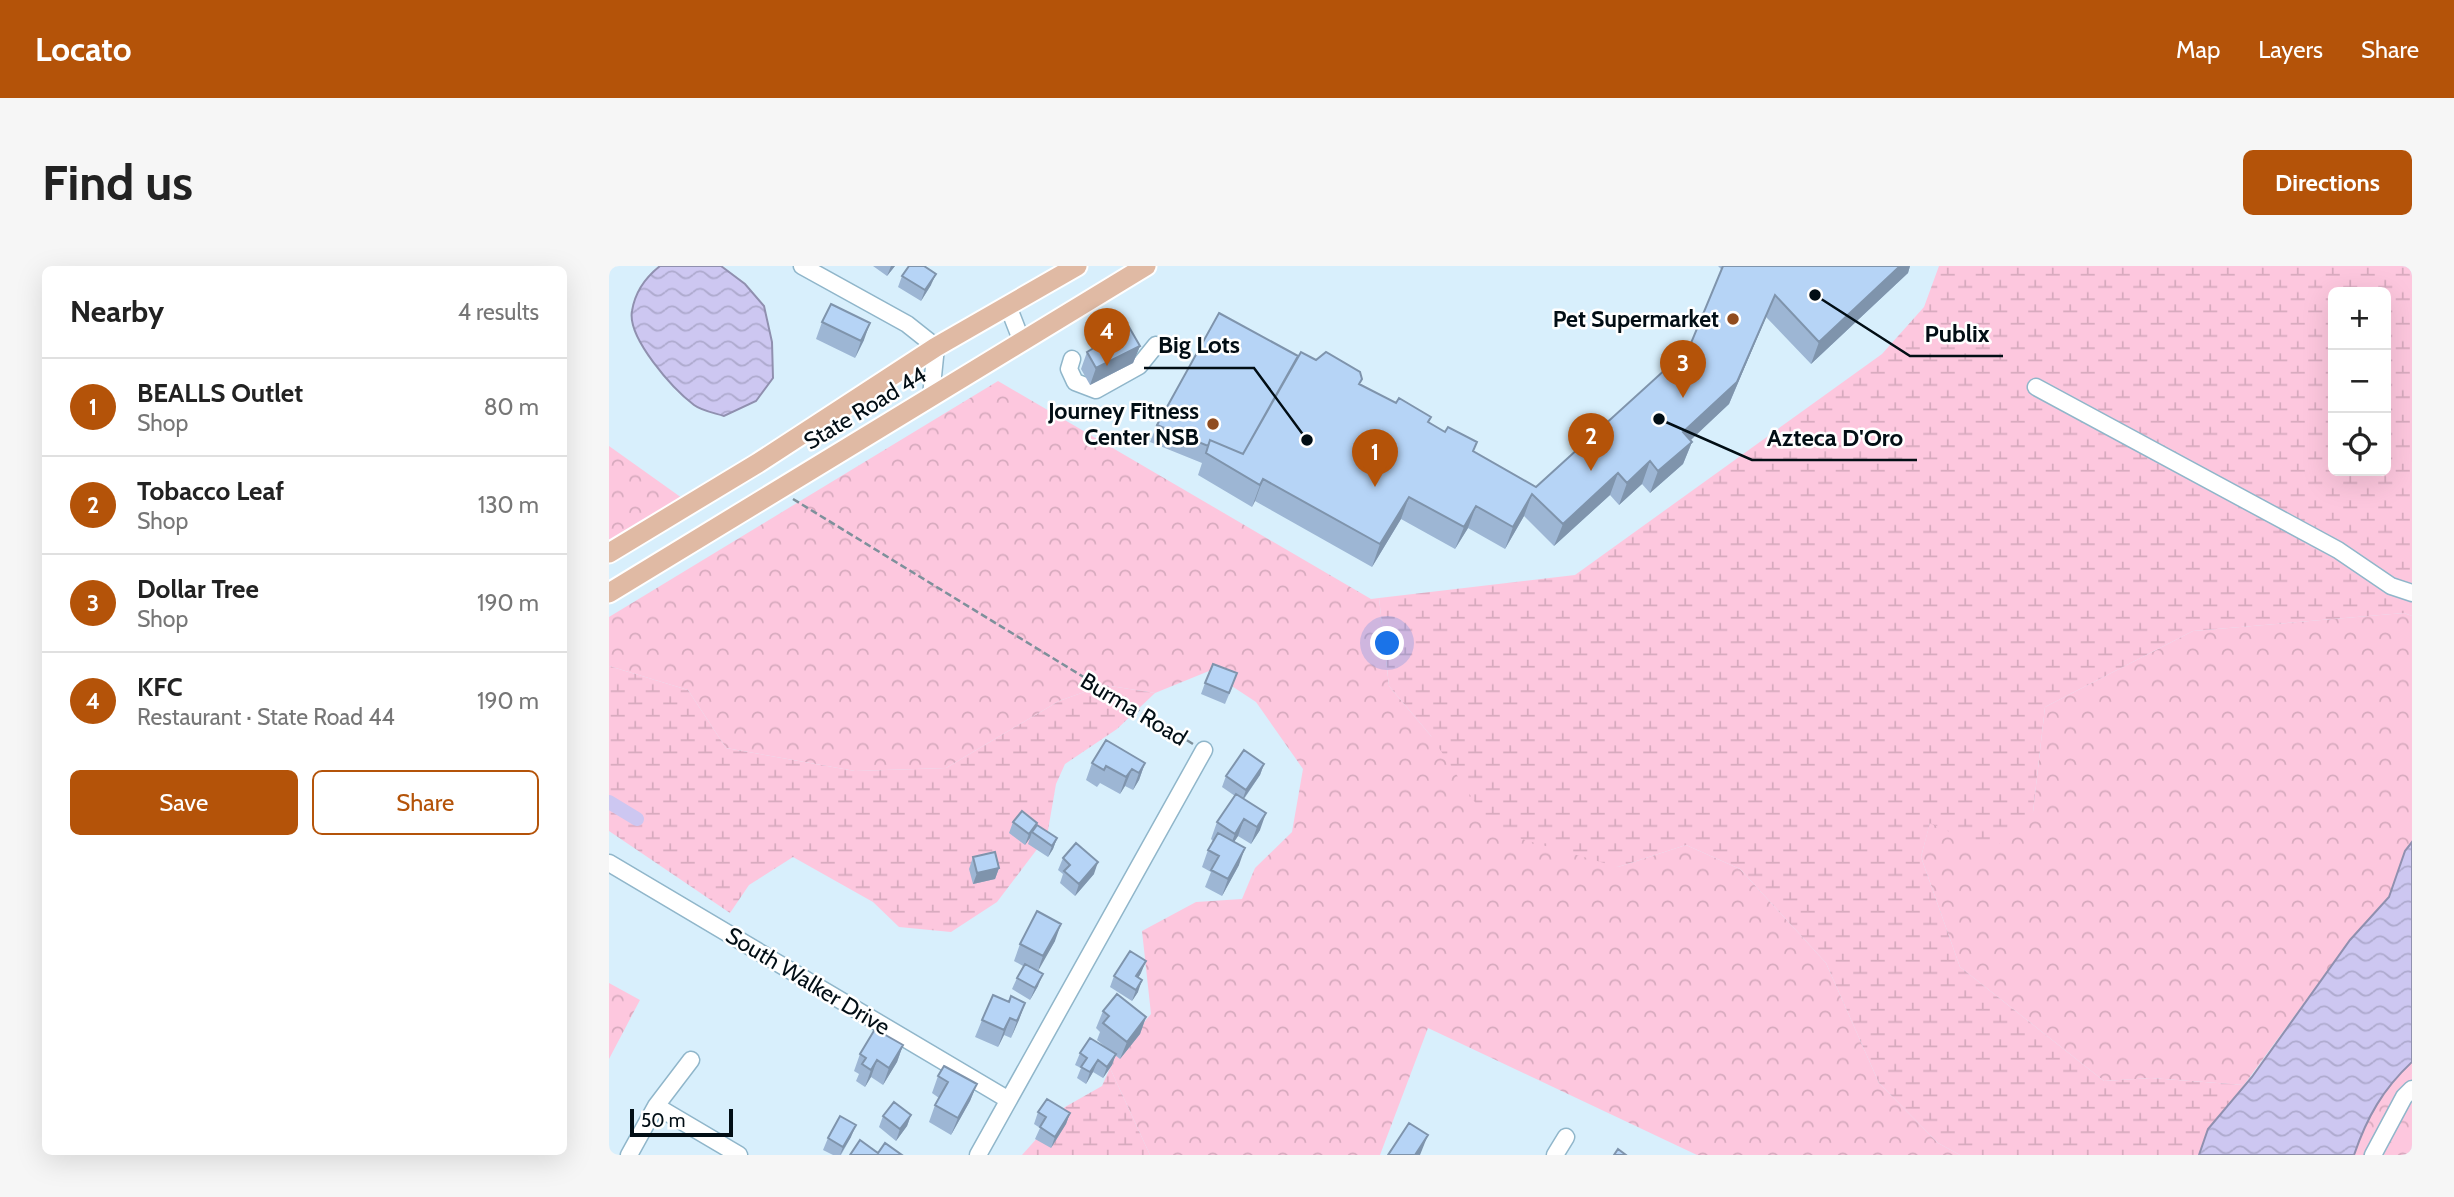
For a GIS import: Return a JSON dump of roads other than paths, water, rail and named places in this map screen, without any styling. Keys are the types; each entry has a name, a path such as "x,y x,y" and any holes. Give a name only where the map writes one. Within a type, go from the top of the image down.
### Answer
{"main road":[{"name":"State Road 44","path":"609,554 758,463 936,347 1077,266"},
{"name":"State Road 44","path":"609,593 1146,266"},
{"path":"758,463 778,490"}],"street":[{"path":"802,266 907,324 936,347 931,396"},
{"path":"1008,306 1022,342"},
{"path":"1072,359 1069,369 1075,382 1096,390 1139,366 1156,345"},
{"path":"2036,387 2338,551 2391,586 2412,593"},
{"name":"Burma Road","path":"978,1155 1204,750"},
{"name":"South Walker Drive","path":"609,863 1007,1099"},
{"path":"629,1155 656,1107 691,1060"},
{"path":"2372,1155 2404,1097 2412,1089"},
{"path":"656,1107 739,1155"},
{"path":"1555,1155 1566,1137"}],"water":[{"path":"660,266 721,266 745,284 764,306 772,342 773,378 756,401 724,416 705,410 685,397 653,362 637,335 632,322 632,311 642,286"},
{"path":"2412,842 2412,1062 2377,1104 2354,1155 2199,1155 2208,1129 2252,1077 2350,940 2389,897 2405,851"}],"waterway":[{"path":"609,802 637,819"}],"place":[{"name":"Publix","path":"1815,295"},
{"name":"Pet Supermarket","path":"1733,319"},
{"name":"KFC","path":"1107,366"},
{"name":"Dollar Tree","path":"1683,398"},
{"name":"Azteca D'Oro","path":"1659,419"},
{"name":"Journey Fitness Center NSB","path":"1213,424"},
{"name":"Big Lots","path":"1307,440"},
{"name":"Tobacco Leaf","path":"1591,471"},
{"name":"BEALLS Outlet","path":"1375,487"}]}
